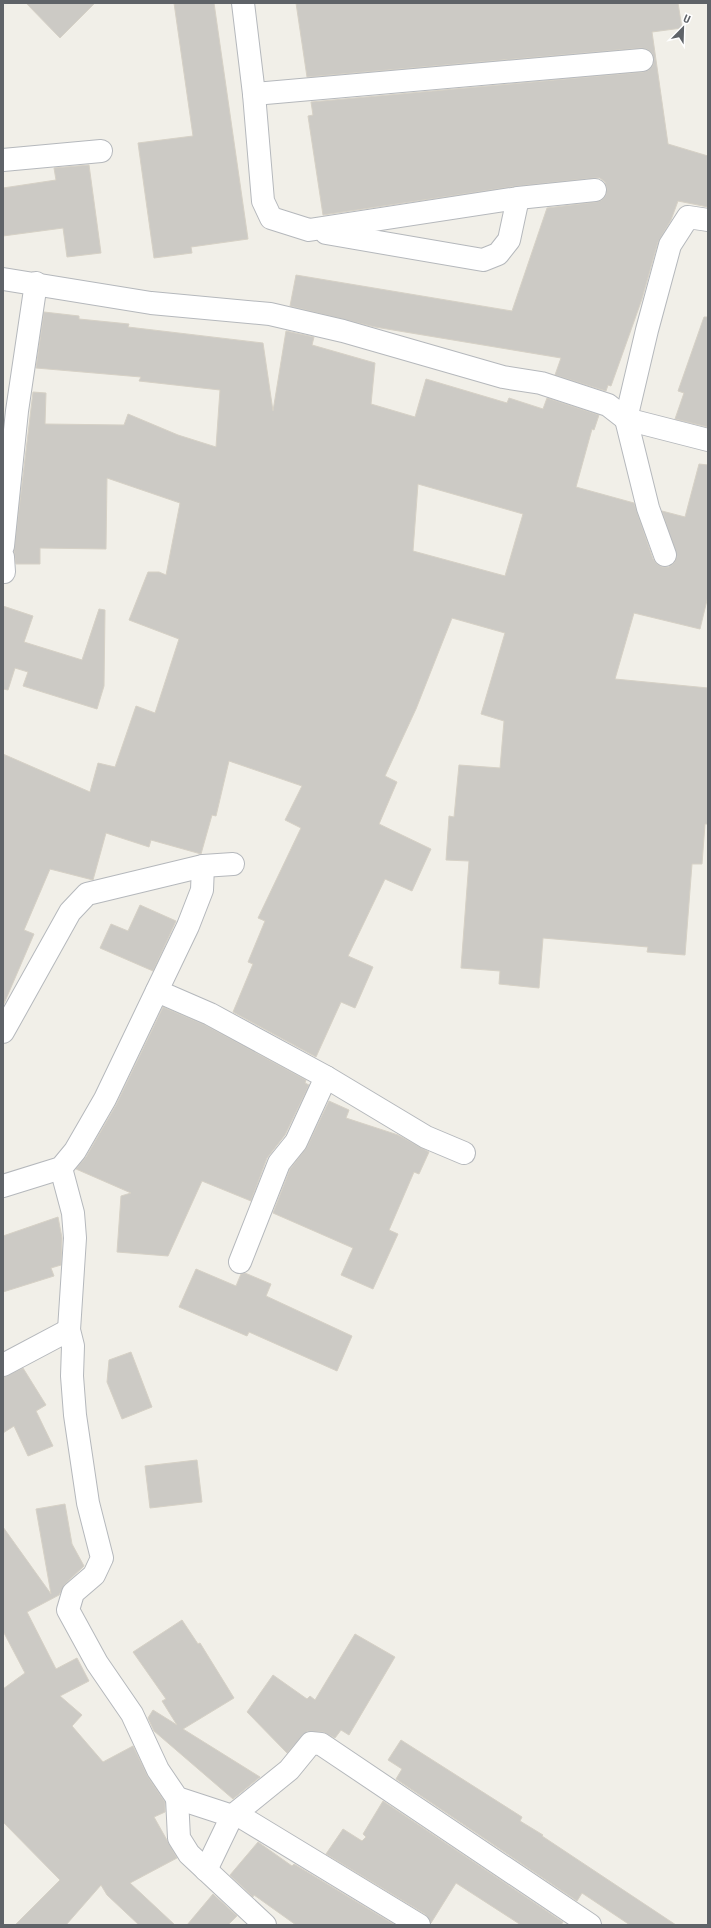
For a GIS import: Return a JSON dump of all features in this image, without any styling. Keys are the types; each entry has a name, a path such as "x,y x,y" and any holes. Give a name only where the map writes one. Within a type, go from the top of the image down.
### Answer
{"street":[{"path":"243,3 254,94 264,201 271,218 309,230 483,260 498,254 509,240 518,198"},
{"path":"254,94 642,60"},
{"path":"3,160 101,151"},
{"path":"309,230 518,198 594,190"},
{"path":"665,555 648,508 626,419 647,330 670,245 688,218 708,220"},
{"path":"3,279 36,283 151,303 270,314 343,331 503,377 540,383 608,405 626,419 708,440"},
{"path":"3,546 17,412 36,283"},
{"path":"3,557 3,572"},
{"path":"3,1032 70,912 87,894 203,866 233,864"},
{"path":"3,1186 62,1168 75,1151 105,1099 188,926 202,890 203,866"},
{"path":"157,991 210,1014 326,1077 426,1137 464,1153"},
{"path":"240,1262 278,1163 296,1142 326,1077"},
{"path":"62,1168 74,1213 75,1238 69,1330 73,1346 72,1376 75,1415 88,1503 102,1558 94,1575 73,1593 68,1610 98,1663 132,1714 158,1770 177,1798 179,1838 189,1854 265,1925"},
{"path":"3,1365 69,1330"},
{"path":"206,1870 232,1816 289,1770 311,1743 321,1744 590,1925"},
{"path":"177,1798 232,1816 243,1818 419,1925"}],"building":[{"path":"26,3 95,3 60,38"},
{"path":"174,3 214,3 248,239 191,247 192,253 154,258 138,143 193,136"},
{"path":"296,3 678,3 682,28 652,32 668,144 708,156 708,207 678,201 671,220 658,242 642,299 611,386 608,385 606,391 555,375 561,358 375,327 290,306 296,275 512,311 547,208 602,200 606,195 607,189 605,182 600,178 594,178 517,186 323,215 308,116 313,115 311,102 643,72 649,70 653,65 654,59 652,53 647,49 641,48 307,77"},
{"path":"89,165 101,253 67,257 63,228 3,236 3,188 56,180 54,168"},
{"path":"44,312 79,316 79,319 129,324 128,327 263,343 273,411 286,331 314,337 312,345 375,363 371,404 415,417 426,379 507,403 509,398 543,409 547,398 599,415 594,430 592,429 576,487 634,503 653,559 662,567 669,567 674,563 677,557 662,511 685,517 699,464 708,465 708,596 700,629 634,613 615,679 708,688 708,824 705,824 702,864 692,864 685,955 647,952 648,947 543,938 539,988 499,984 500,971 461,968 469,861 446,860 449,816 454,817 459,765 500,768 504,721 481,714 505,633 452,618 416,709 385,776 397,782 379,824 431,849 412,891 385,879 348,956 373,967 355,1008 341,1002 316,1057 233,1012 253,964 248,962 265,921 258,918 301,828 285,820 302,786 229,761 216,816 212,815 201,854 151,840 149,847 106,833 93,880 50,869 24,930 34,934 3,1006 3,754 90,792 98,763 115,767 136,706 155,713 179,639 129,620 148,572 159,572 166,575 180,503 107,478 106,549 40,548 40,564 16,564 14,551 33,392 46,393 45,424 124,425 128,414 178,435 216,447 220,390 139,381 141,377 36,368","holes":["418,484 523,514 505,576 413,551"]},
{"path":"704,317 708,317 708,427 675,419 684,393 678,391"},
{"path":"3,606 33,616 24,642 82,660 99,609 105,610 104,686 97,709 23,686 28,672 15,668 8,690 3,689"},
{"path":"140,905 176,921 153,971 100,948 111,924 128,931"},
{"path":"163,1007 205,1025 306,1080 305,1083 309,1085 285,1135 267,1158 251,1201 202,1181 168,1256 117,1252 121,1196 131,1193 76,1169 86,1157 116,1105"},
{"path":"329,1101 349,1110 346,1118 398,1135 429,1152 419,1174 414,1172 389,1230 398,1234 373,1289 341,1275 353,1248 273,1213 290,1169 307,1147"},
{"path":"58,1217 62,1238 61,1265 51,1268 54,1276 3,1292 3,1236"},
{"path":"196,1269 236,1286 241,1274 245,1273 271,1284 266,1296 352,1336 337,1371 249,1332 247,1336 179,1307"},
{"path":"131,1352 152,1407 122,1419 107,1382 109,1360"},
{"path":"23,1368 46,1405 36,1411 53,1446 28,1456 14,1426 3,1433 3,1377"},
{"path":"197,1460 202,1502 150,1508 145,1466"},
{"path":"65,1504 72,1544 84,1566 65,1584 59,1595 27,1612 56,1669 77,1658 89,1681 60,1696 82,1715 72,1726 103,1762 133,1746 148,1777 165,1802 165,1812 154,1817 177,1858 130,1883 175,1925 139,1925 107,1895 101,1885 66,1925 15,1925 60,1880 3,1822 3,1689 25,1673 3,1631 3,1527 51,1594 36,1509"},
{"path":"182,1620 198,1644 200,1643 234,1698 183,1729 260,1777 233,1799 154,1731 148,1718 153,1710 177,1725 162,1701 166,1699 133,1652"},
{"path":"355,1634 395,1657 349,1735 341,1730 335,1738 323,1732 307,1731 287,1753 247,1712 273,1675 307,1699 310,1696 315,1700"},
{"path":"401,1740 522,1817 520,1821 676,1925 630,1925 582,1893 577,1901 396,1779 402,1769 388,1760"},
{"path":"383,1801 563,1922 561,1925 521,1925 456,1883 431,1923 425,1914 326,1854 343,1829 362,1841 366,1837 363,1834"},
{"path":"258,1842 292,1866 294,1864 395,1925 296,1925 254,1895 253,1897 230,1875"},
{"path":"213,1894 237,1916 228,1925 187,1925"}]}
